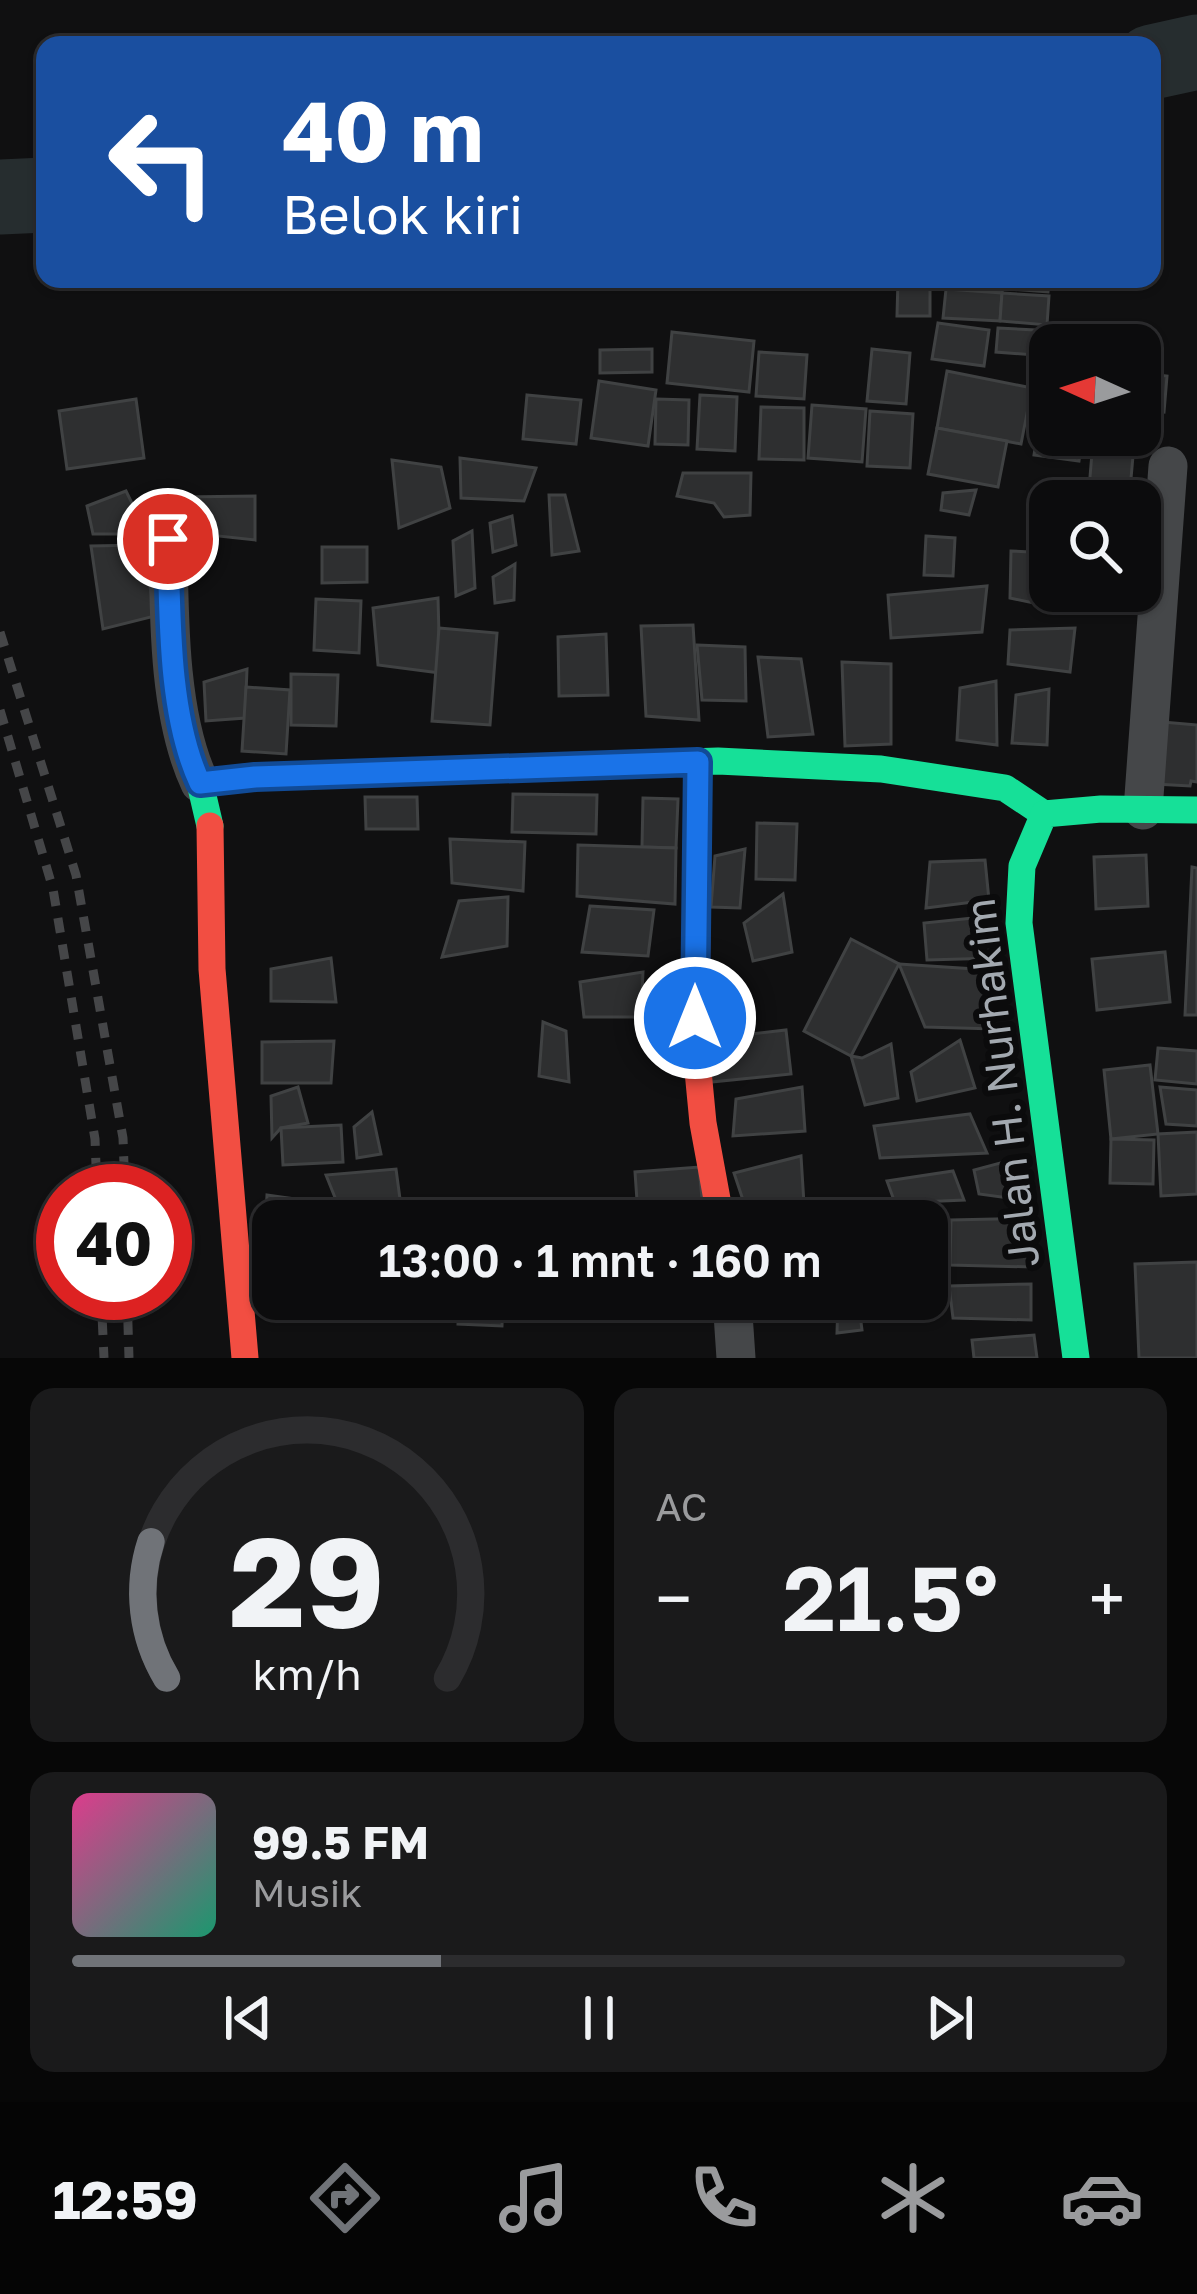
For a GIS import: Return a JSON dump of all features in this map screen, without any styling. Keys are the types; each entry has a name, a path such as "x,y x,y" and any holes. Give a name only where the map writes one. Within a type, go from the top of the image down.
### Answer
{"street":[{"path":"1143,810 1168,466"},
{"path":"168,539 172,635 186,754 211,825 212,969 245,1358"},
{"path":"200,783 255,777 698,762 881,769 1005,788 1044,814 1197,810"},
{"path":"698,762 696,1049 717,1200"},
{"name":"Jalan H. Nurhakim","path":"1044,814 1019,863 1018,895 1076,1358"},
{"path":"733,1320 736,1358"}],"building":[{"path":"898,288 930,288 930,316 897,316"},
{"path":"946,288 1002,288 1002,293"},
{"path":"1008,288 1048,288 1048,292"},
{"path":"946,289 1002,293 1000,321 943,318"},
{"path":"1002,293 1049,296 1047,324 1000,321"},
{"path":"938,323 989,330 984,366 932,359"},
{"path":"998,328 1029,330 1029,355 996,352"},
{"path":"672,332 754,341 749,392 667,383"},
{"path":"652,349 652,372 600,373 600,350"},
{"path":"872,349 910,353 906,404 867,401"},
{"path":"759,352 807,355 804,399 756,396"},
{"path":"947,371 1029,387 1021,444 937,428"},
{"path":"1161,375 1167,376 1161,412"},
{"path":"599,381 656,390 648,446 591,438"},
{"path":"527,395 581,400 576,444 523,439"},
{"path":"700,395 737,397 735,451 697,449"},
{"path":"136,399 144,458 67,469 59,411"},
{"path":"656,399 689,400 688,445 655,444"},
{"path":"812,405 866,409 862,462 808,458"},
{"path":"761,407 804,408 804,460 759,459"},
{"path":"870,411 913,414 910,468 867,466"},
{"path":"937,428 1007,441 998,487 928,474"},
{"path":"1042,456 1080,456 1079,461"},
{"path":"1092,456 1133,456 1131,480 1090,480"},
{"path":"460,458 536,468 524,501 461,498"},
{"path":"392,460 441,467 450,508 399,528"},
{"path":"683,473 751,473 750,515 724,517 714,503 677,496"},
{"path":"976,490 969,515 941,510 943,493"},
{"path":"126,491 147,534 93,534 87,506"},
{"path":"549,495 565,495 579,551 552,555"},
{"path":"255,496 255,540 181,532 183,497"},
{"path":"512,516 516,545 493,552 490,523"},
{"path":"472,531 475,588 456,596 453,541"},
{"path":"926,536 955,538 953,576 924,575"},
{"path":"143,545 155,616 103,629 91,546"},
{"path":"322,547 367,547 367,582 322,583"},
{"path":"1011,551 1029,552 1029,602 1010,598"},
{"path":"515,564 514,600 495,603 493,577"},
{"path":"987,586 982,632 891,638 888,595"},
{"path":"438,598 440,673 378,665 373,608"},
{"path":"316,599 361,601 359,653 314,650"},
{"path":"693,625 699,720 646,716 641,626"},
{"path":"439,628 497,633 490,725 432,721"},
{"path":"1075,628 1070,672 1008,664 1010,630"},
{"path":"606,634 608,695 559,696 558,637"},
{"path":"697,645 745,647 746,701 702,700"},
{"path":"758,657 801,659 813,734 768,737"},
{"path":"842,662 891,664 891,744 845,746"},
{"path":"247,669 245,718 206,721 204,682"},
{"path":"291,674 338,675 336,726 291,725"},
{"path":"996,681 997,745 957,740 960,688"},
{"path":"246,687 290,690 286,754 242,751"},
{"path":"1049,689 1047,745 1012,743 1016,695"},
{"path":"1151,721 1197,725 1197,782 1191,781 1190,786 1155,784"},
{"path":"513,794 597,795 596,834 512,832"},
{"path":"365,797 417,797 418,829 366,829"},
{"path":"643,798 678,799 676,848 642,847"},
{"path":"757,823 797,824 795,880 756,879"},
{"path":"450,839 525,842 523,891 452,883"},
{"path":"578,845 676,848 675,904 577,896"},
{"path":"745,849 740,908 711,907 715,856"},
{"path":"1146,855 1148,906 1096,909 1094,857"},
{"path":"985,860 989,900 926,908 930,862"},
{"path":"1192,867 1197,868 1197,1015 1185,1015"},
{"path":"783,894 792,952 753,961 744,923"},
{"path":"508,897 507,946 442,957 459,901"},
{"path":"590,906 654,910 648,956 582,952"},
{"path":"993,916 996,958 927,960 924,923"},
{"path":"851,939 899,964 851,1056 804,1031"},
{"path":"1165,952 1170,1002 1097,1010 1092,959"},
{"path":"331,958 336,1002 271,1001 271,969"},
{"path":"899,964 990,970 995,1029 925,1027"},
{"path":"643,972 641,1017 584,1017 580,982"},
{"path":"543,1022 566,1031 569,1082 539,1076"},
{"path":"786,1030 791,1074 711,1082 707,1039"},
{"path":"960,1040 975,1088 917,1101 911,1072"},
{"path":"334,1041 331,1083 262,1083 262,1042"},
{"path":"891,1044 898,1098 865,1105 851,1056 862,1058"},
{"path":"1158,1048 1197,1051 1197,1084 1155,1080"},
{"path":"1150,1065 1158,1134 1111,1139 1104,1070"},
{"path":"298,1087 308,1123 281,1128 272,1138 271,1096"},
{"path":"802,1087 805,1131 733,1136 736,1099"},
{"path":"1160,1087 1197,1090 1197,1126 1166,1124"},
{"path":"372,1112 381,1154 357,1158 354,1127"},
{"path":"970,1114 987,1153 880,1158 874,1126"},
{"path":"341,1125 343,1162 283,1165 281,1128"},
{"path":"1197,1132 1197,1194 1161,1196 1158,1134"},
{"path":"1111,1139 1154,1140 1153,1184 1110,1183"},
{"path":"801,1156 804,1200 743,1200 734,1173"},
{"path":"1015,1159 1023,1200 979,1194 974,1170"},
{"path":"699,1167 702,1200 637,1200 635,1172"},
{"path":"396,1169 400,1199 336,1200 326,1175"},
{"path":"953,1171 964,1200 894,1200 887,1181"},
{"path":"1035,1218 1033,1267 950,1265 951,1220"},
{"path":"1197,1262 1197,1358 1139,1358 1135,1264"},
{"path":"1031,1284 1031,1320 953,1318 949,1286"},
{"path":"458,1320 502,1320 502,1326 458,1324"},
{"path":"837,1320 861,1320 862,1330 837,1333"},
{"path":"1034,1335 1037,1358 974,1358 972,1340"}],"waterway":[{"path":"1161,60 1197,52"},
{"path":"0,197 36,195"}],"railway":[{"path":"0,632 76,875 124,1164"},
{"path":"0,710 53,889 96,1164"},
{"path":"102,1320 104,1358"},
{"path":"128,1320 129,1358"}],"traffic: fast":[{"path":"210,826 200,783 255,777 718,761 881,769 1005,788 1044,814"},
{"path":"1076,1358 1019,923 1022,866 1044,814 1197,810"}],"traffic: jam":[{"path":"698,762 696,1050 717,1200"},
{"path":"210,826 212,969 245,1358"}],"route":[{"path":"168,539 186,754 200,783 255,777 698,762 695,1018"}]}
